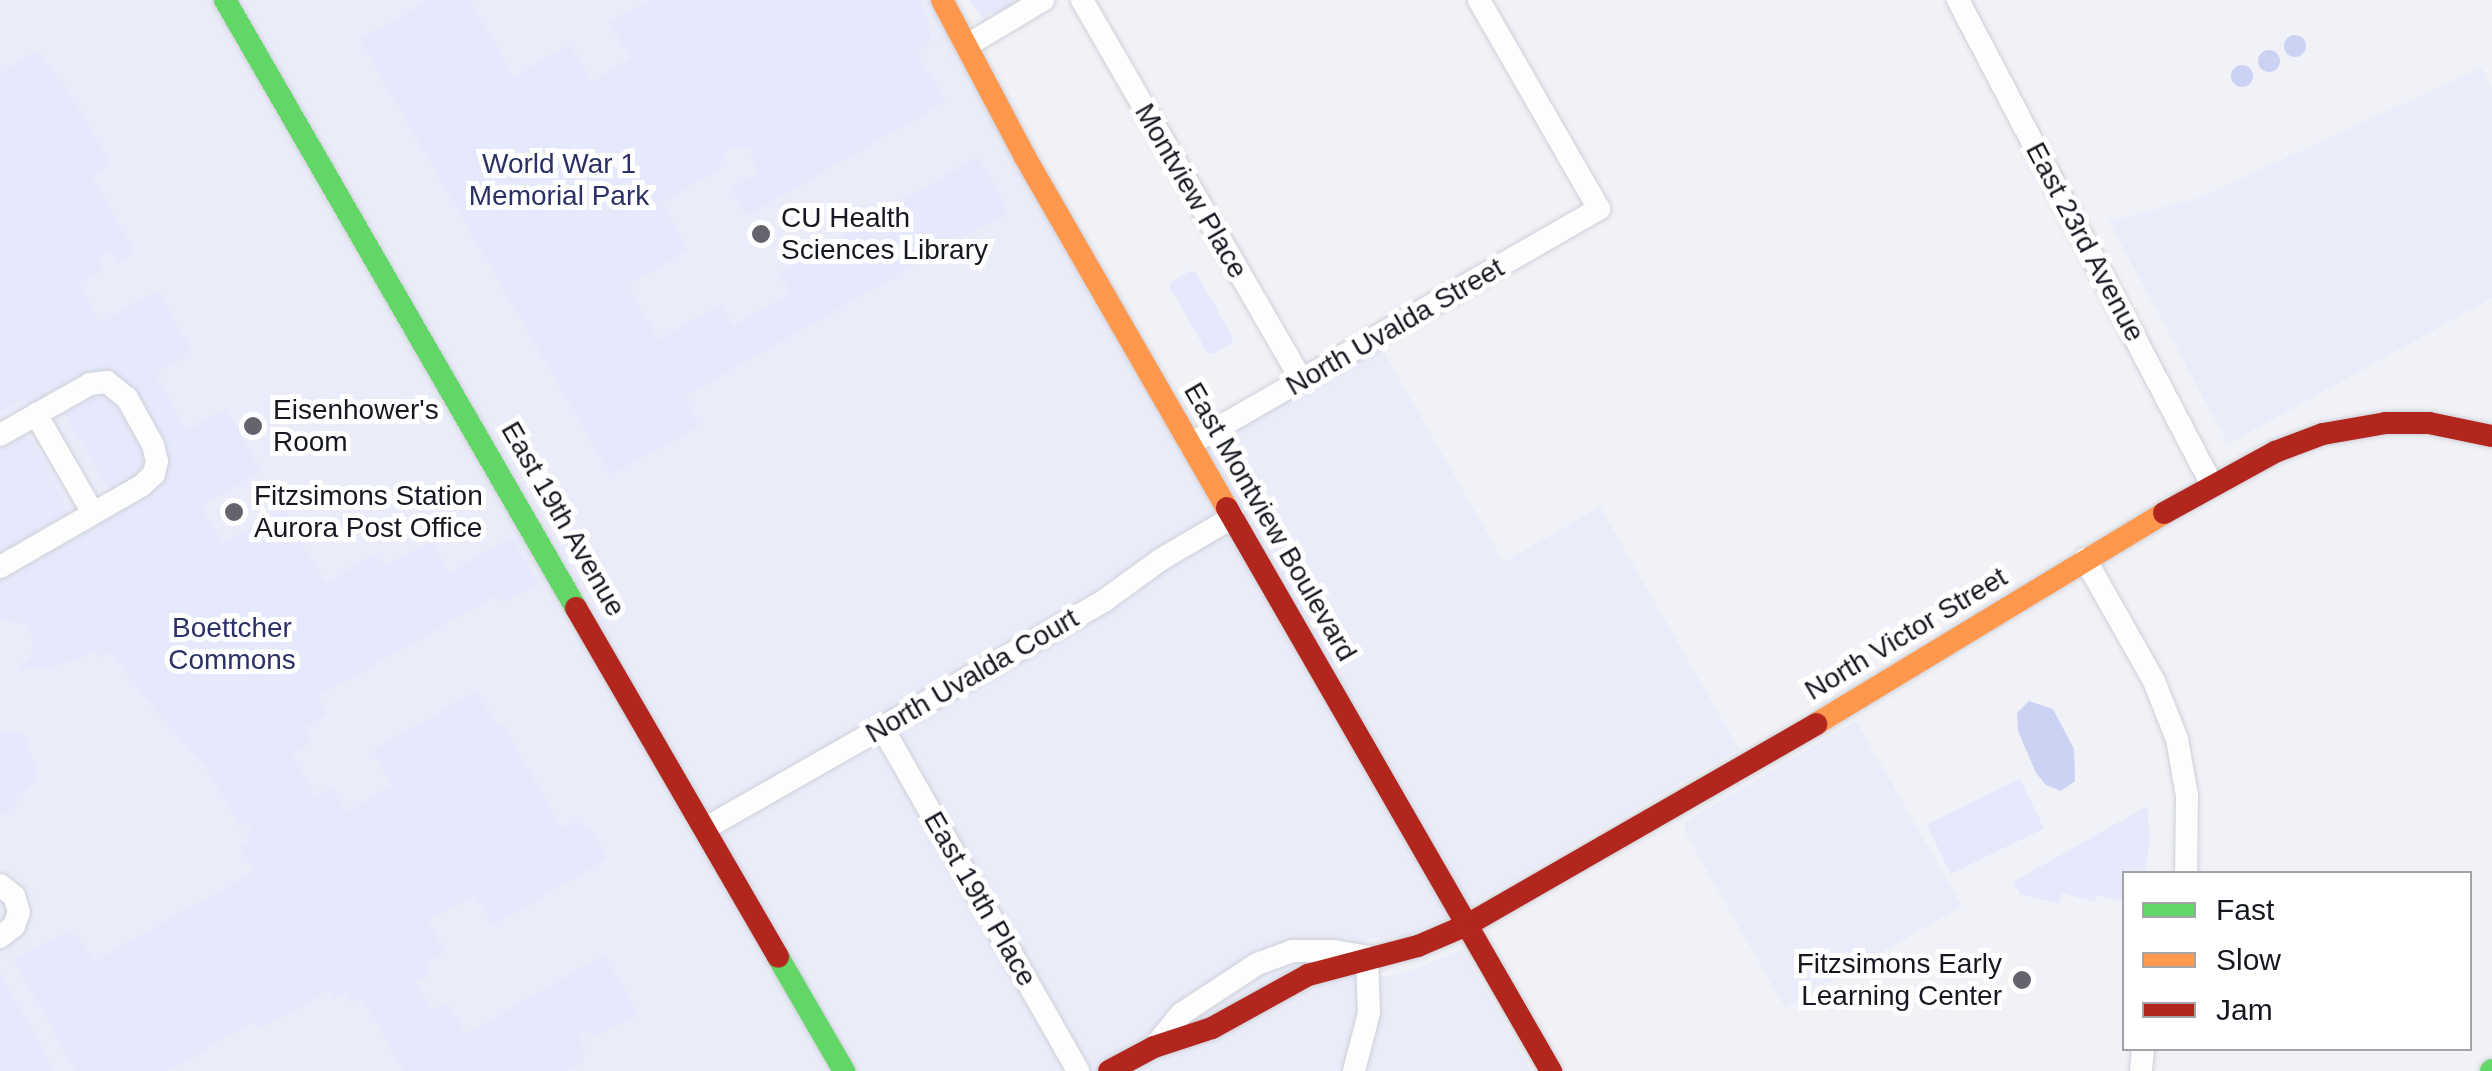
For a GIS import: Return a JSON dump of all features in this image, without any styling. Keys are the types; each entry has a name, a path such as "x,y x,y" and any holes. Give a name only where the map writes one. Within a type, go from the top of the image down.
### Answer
{"street":[{"name":"East 19th Avenue","path":"226,0 844,1071"},
{"name":"East Montview Boulevard","path":"942,0 1024,157 1551,1071"},
{"path":"966,46 1043,0"},
{"name":"Montview Place","path":"1082,0 1302,381"},
{"name":"North Uvalda Street","path":"1190,444 1599,209 1479,0"},
{"name":"East 23rd Avenue","path":"1958,0 2212,485"},
{"path":"0,435 96,382 114,384 127,398 153,445 155,471 142,486 0,567"},
{"path":"36,414 94,513"},
{"name":"North Victor Street","path":"1109,1071 1154,1047 1212,1028 1308,975 1418,946 1467,925 1931,656 2085,559 2212,485 2289,446 2351,427 2412,422 2492,436"},
{"name":"North Uvalda Court","path":"706,828 1105,600 1160,560 1233,517"},
{"path":"2085,559 2154,681 2177,739 2188,810 2186,871"},
{"name":"East 19th Place","path":"882,727 1078,1071"},
{"path":"0,885 14,896 18,912 14,926 0,937"},
{"name":"North Victor Street","path":"1154,1047 1198,1002 1274,956 1309,949 1366,957"},
{"path":"1354,1071 1369,1013 1366,957"}],"shaded area":[{"path":"0,0 942,0 1185,433 1304,370 1370,328 1504,562 1600,507 1739,749 1444,921 1401,937 1364,939 1371,979 1410,972 1462,949 1532,1071 0,1071"},
{"path":"2481,68 2492,89 2492,298 2228,444 2109,221 2196,199"},
{"path":"1856,721 1962,906 1785,1008 1685,832 1685,822"}],"green space":[{"name":"World War 1 Memorial Park","path":"429,0 470,0 514,77 570,44 591,82 631,59 610,23 649,0 918,0 930,35 928,44 916,54 946,101 746,216 730,188 756,174 751,149 728,148 719,169 661,203 688,250 627,286 659,340 720,305 733,326 791,293 779,272 978,157 1008,212 685,396 700,425 611,475 360,40"},
{"path":"969,0 1025,0 995,17 991,11 985,20"},
{"name":"Boettcher Commons","path":"37,51 68,91 111,164 91,176 135,252 118,262 110,249 96,258 103,271 78,285 101,323 158,291 192,351 155,374 187,431 226,409 261,472 200,506 222,544 283,510 325,583 376,554 384,566 431,543 449,573 512,537 538,583 503,603 497,595 317,697 327,715 304,728 312,742 292,755 316,797 332,788 347,812 392,786 372,751 476,692 494,721 503,725 561,827 577,821 590,828 607,859 493,925 475,894 428,921 445,952 425,964 430,974 415,983 431,1010 447,1002 466,1034 604,955 638,1013 594,1038 588,1030 578,1036 586,1051 580,1054 584,1062 568,1071 404,1071 362,997 352,1002 346,993 334,999 329,990 260,1029 254,1021 167,1071 76,1071 14,960 68,932 71,937 77,934 94,962 254,872 240,848 249,843 246,836 252,832 246,822 239,825 209,771 141,693 112,651 102,657 97,651 62,664 16,671 31,656 33,639 24,623 0,621 0,574 121,506 68,420 56,388 35,405 21,400 0,412 0,73"},
{"path":"1190,271 1196,273 1233,337 1232,343 1213,354 1207,352 1170,288 1170,283"},
{"path":"21,436 33,443 68,510 63,519 0,555 0,444"},
{"path":"0,731 23,733 36,771 33,782 14,798 17,806 0,816"},
{"path":"2020,779 2044,828 1951,874 1927,825"},
{"path":"2147,806 2150,838 2145,871 2122,871 2122,901 2097,895 2095,902 2062,893 2059,904 2020,894 2013,882"},
{"path":"0,974 55,1071 0,1071"}],"water":[{"path":"2295,35 2303,38 2303,54 2295,57 2287,54 2284,46 2287,38"},
{"path":"2269,50 2277,53 2277,69 2269,72 2261,69 2258,61 2261,53"},
{"path":"2242,65 2250,68 2250,84 2242,87 2234,84 2231,76 2234,68"},
{"path":"2029,701 2053,709 2074,749 2075,781 2061,791 2046,785 2036,773 2018,731 2017,713"}],"traffic: fast":[{"path":"225,0 576,608"},
{"path":"778,957 844,1071"}],"traffic: slow":[{"path":"942,0 1025,157 1227,508"},
{"path":"1816,724 2164,513"}],"traffic: jam":[{"path":"2164,513 2275,452 2323,434 2386,423 2429,423 2492,436"},
{"path":"1227,508 1551,1071"},
{"path":"576,608 778,957"},
{"path":"1109,1071 1154,1047 1212,1028 1308,975 1418,946 1467,925 1816,724"}],"place":[{"name":"CU Health Sciences Library","path":"761,234"},
{"name":"Eisenhower's Room","path":"253,426"},
{"name":"Fitzsimons Station Aurora Post Office","path":"234,512"},
{"name":"Fitzsimons Early Learning Center","path":"2022,980"}]}
